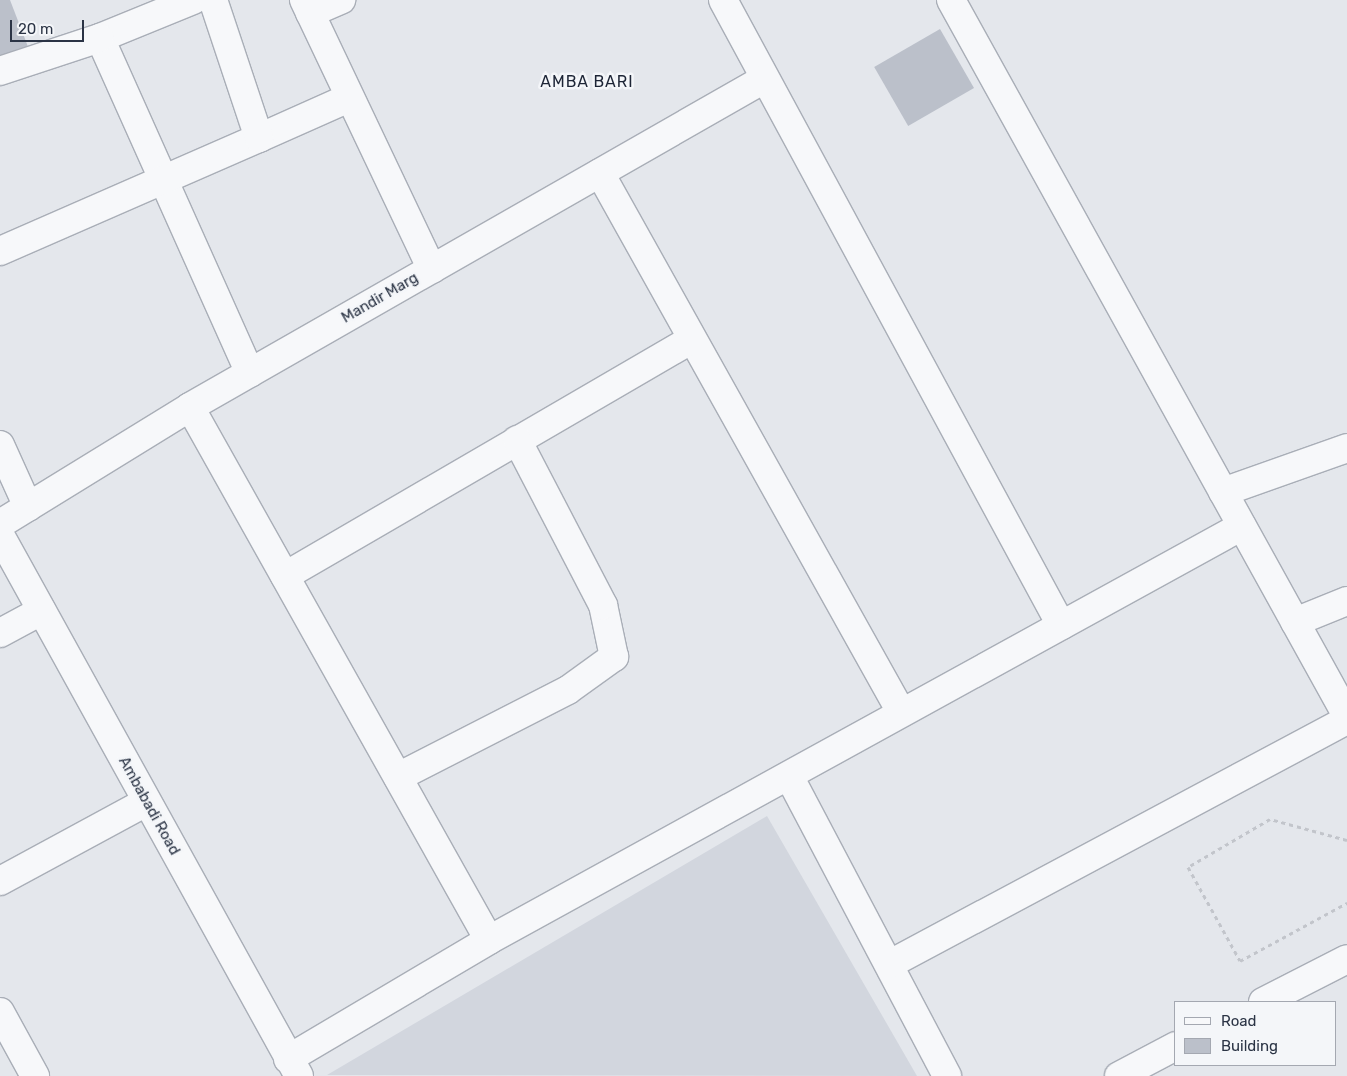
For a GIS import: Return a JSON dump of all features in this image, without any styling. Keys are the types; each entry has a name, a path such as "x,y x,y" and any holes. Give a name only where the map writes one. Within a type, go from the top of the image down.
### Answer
{"street":[{"path":"0,71 100,38 193,0"},
{"path":"213,0 259,138"},
{"path":"341,0 307,7 432,269"},
{"path":"723,0 764,79 1061,625"},
{"path":"951,0 1347,716"},
{"path":"100,38 250,373"},
{"name":"Mandir Marg","path":"0,524 190,407 764,79"},
{"path":"0,251 349,98"},
{"path":"600,173 901,712"},
{"path":"285,576 692,339"},
{"path":"190,407 489,940"},
{"path":"398,777 568,690 614,657 603,605 517,440"},
{"path":"0,445 28,507"},
{"path":"1223,492 1347,448"},
{"path":"294,1068 489,940 1242,526"},
{"name":"Ambabadi Road","path":"0,536 294,1068"},
{"path":"1295,622 1347,601"},
{"path":"0,634 42,611"},
{"path":"890,964 1347,720"},
{"path":"789,776 890,964 947,1076"},
{"path":"0,881 146,802"},
{"path":"1264,1001 1347,959"},
{"path":"0,1012 35,1076"},
{"path":"1134,1072 1174,1047"}],"path":[{"path":"1347,840 1270,819 1188,867 1240,961 1347,903"}],"shaded area":[{"path":"767,816 917,1076 327,1075"}],"building":[{"path":"0,0 10,0 30,52 0,60"},
{"path":"940,29 974,88 908,126 874,67"}],"district":[{"name":"AMBA BARI","path":"587,82"}]}
